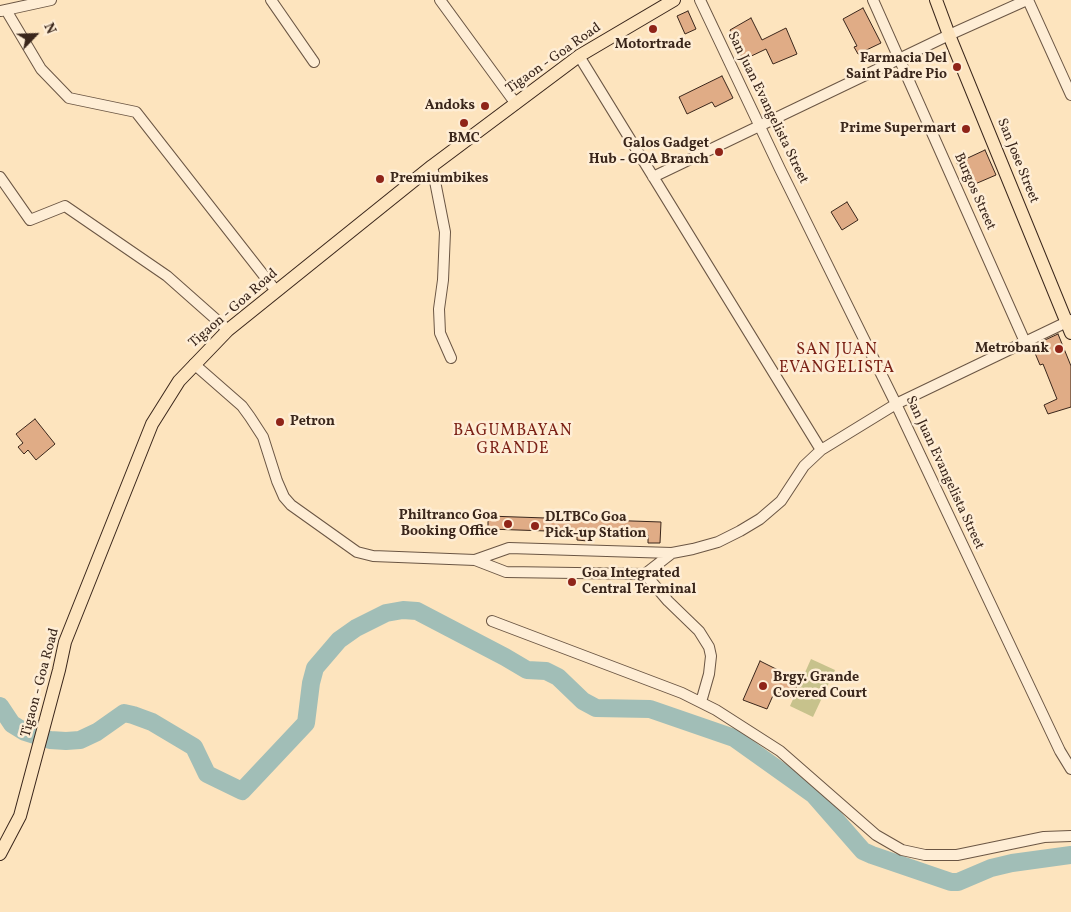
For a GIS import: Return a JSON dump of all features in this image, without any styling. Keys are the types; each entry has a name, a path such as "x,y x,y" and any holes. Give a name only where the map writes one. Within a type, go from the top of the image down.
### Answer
{"main road":[{"name":"Tigaon - Goa Road","path":"0,854 20,816 51,703 65,642 152,424 179,381 228,330 432,166 579,56 674,0"},
{"name":"San Jose Street","path":"936,0 948,35 1069,325"}],"street":[{"path":"51,0 3,11 41,69 69,98 136,112 276,291"},
{"path":"271,0 314,62"},
{"path":"440,0 516,104"},
{"name":"San Juan Evangelista Street","path":"700,0 896,404 1060,751 1071,768"},
{"name":"Burgos Street","path":"872,0 1025,342"},
{"path":"653,177 948,35 1027,0 1071,95"},
{"path":"579,56 821,450"},
{"path":"432,166 444,232 443,280 439,309 440,333 451,358"},
{"path":"0,177 30,220 65,206 167,276 228,330"},
{"path":"475,560 509,548 672,552 693,549 718,542 760,519 781,501 804,466 821,450 896,404 1025,342 1069,325"},
{"path":"194,364 242,406 250,416 263,437 284,497 291,505 357,552 373,556 475,560 506,572 646,574 672,552"},
{"path":"646,574 668,601 699,631 709,647 711,656 709,674 701,702"},
{"path":"492,621 682,693 701,702 780,750 876,835 902,850 926,856 957,854 1044,837 1071,836"}],"shaded area":[{"path":"811,659 835,670 813,717 790,706"}],"building":[{"path":"863,8 881,43 858,54 854,47 857,46 843,19"},
{"path":"688,11 696,29 685,34 677,16"},
{"path":"751,18 762,40 786,28 797,54 773,64 766,49 743,60 730,30"},
{"path":"722,76 733,98 715,107 712,102 687,114 679,97"},
{"path":"985,150 996,175 968,187 957,163"},
{"path":"847,202 858,220 842,230 831,212"},
{"path":"1058,334 1071,366 1071,407 1048,414 1044,405 1057,399 1043,364 1040,365 1032,346"},
{"path":"35,419 55,444 36,460 28,450 24,454 18,447 23,443 16,434"},
{"path":"488,516 661,522 660,543 648,543 648,535 588,533 588,541 577,540 577,532 488,529"},
{"name":"Brgy. Grande Covered Court","path":"760,661 782,672 779,679 797,686 792,698 775,691 767,709 743,700"}],"waterway":[{"path":"0,706 12,724 25,732 50,740 80,740 97,732 124,713 133,715 152,722 194,747 207,774 242,791 306,723 311,683 315,668 339,640 356,628 386,613 403,610 417,611 527,670 546,671 558,677 583,701 596,708 650,709 734,738 814,795 863,851 872,855 951,882 958,882 991,868 1012,863 1071,855"}],"place":[{"name":"Motortrade","path":"653,29"},
{"name":"Farmacia Del Saint Padre Pio","path":"957,67"},
{"name":"Andoks","path":"485,106"},
{"name":"BMC","path":"464,123"},
{"name":"Prime Supermart","path":"966,129"},
{"name":"Galos Gadget Hub - GOA Branch","path":"719,152"},
{"name":"Premiumbikes","path":"380,179"},
{"name":"Metrobank","path":"1059,349"},
{"name":"Petron","path":"280,422"},
{"name":"Philtranco Goa Booking Office","path":"508,524"},
{"name":"DLTBCo Goa Pick-up Station","path":"535,526"},
{"name":"Goa Integrated Central Terminal","path":"572,582"},
{"name":"Brgy. Grande Covered Court","path":"763,686"}],"district":[{"name":"SAN JUAN EVANGELISTA","path":"837,360"},
{"name":"BAGUMBAYAN GRANDE","path":"513,441"}]}
